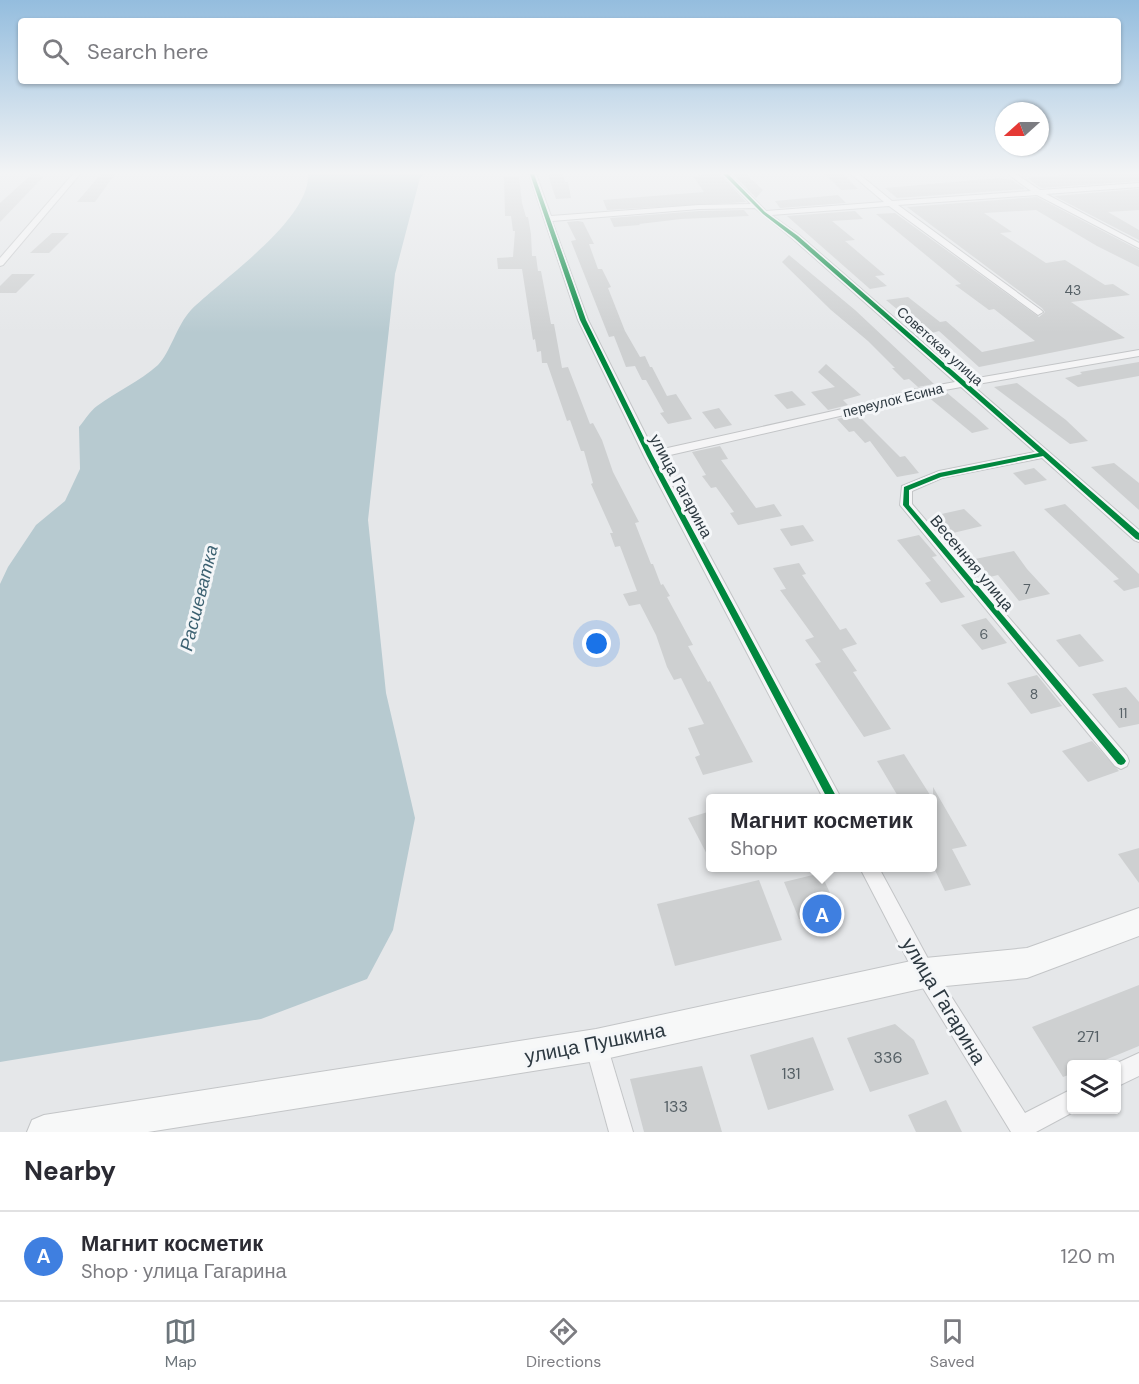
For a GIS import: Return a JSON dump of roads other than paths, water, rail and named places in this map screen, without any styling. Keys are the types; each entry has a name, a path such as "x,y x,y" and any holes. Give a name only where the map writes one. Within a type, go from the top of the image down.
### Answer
{"main road":[{"name":"улица Пушкина","path":"44,1132 596,1045 925,973 1026,963 1139,922"}],"street":[{"path":"0,263 31,227"},
{"name":"улица Гагарина","path":"549,227 583,320 650,456 830,794"},
{"name":"Советская улица","path":"783,227 1139,537"},
{"path":"921,227 1038,312"},
{"path":"1103,227 1139,246"},
{"name":"переулок Есина","path":"650,456 853,410 917,392 1139,353"},
{"name":"Весенняя улица","path":"1044,454 939,475 906,489 906,505 1121,761"},
{"name":"улица Гагарина","path":"872,872 925,973 1022,1129"},
{"path":"596,1045 621,1132"},
{"path":"1121,1073 1139,1064"},
{"path":"1022,1129 1067,1102"}],"water":[{"name":"Расшеватка","path":"282,227 407,227 395,274 368,520 386,693 415,818 393,930 367,979 261,1019 0,1062 0,584 8,567 36,525 65,501 80,469 79,427 90,413 158,365 191,310 262,248"}],"place":[{"name":"Магнит косметик","path":"822,914"}]}
